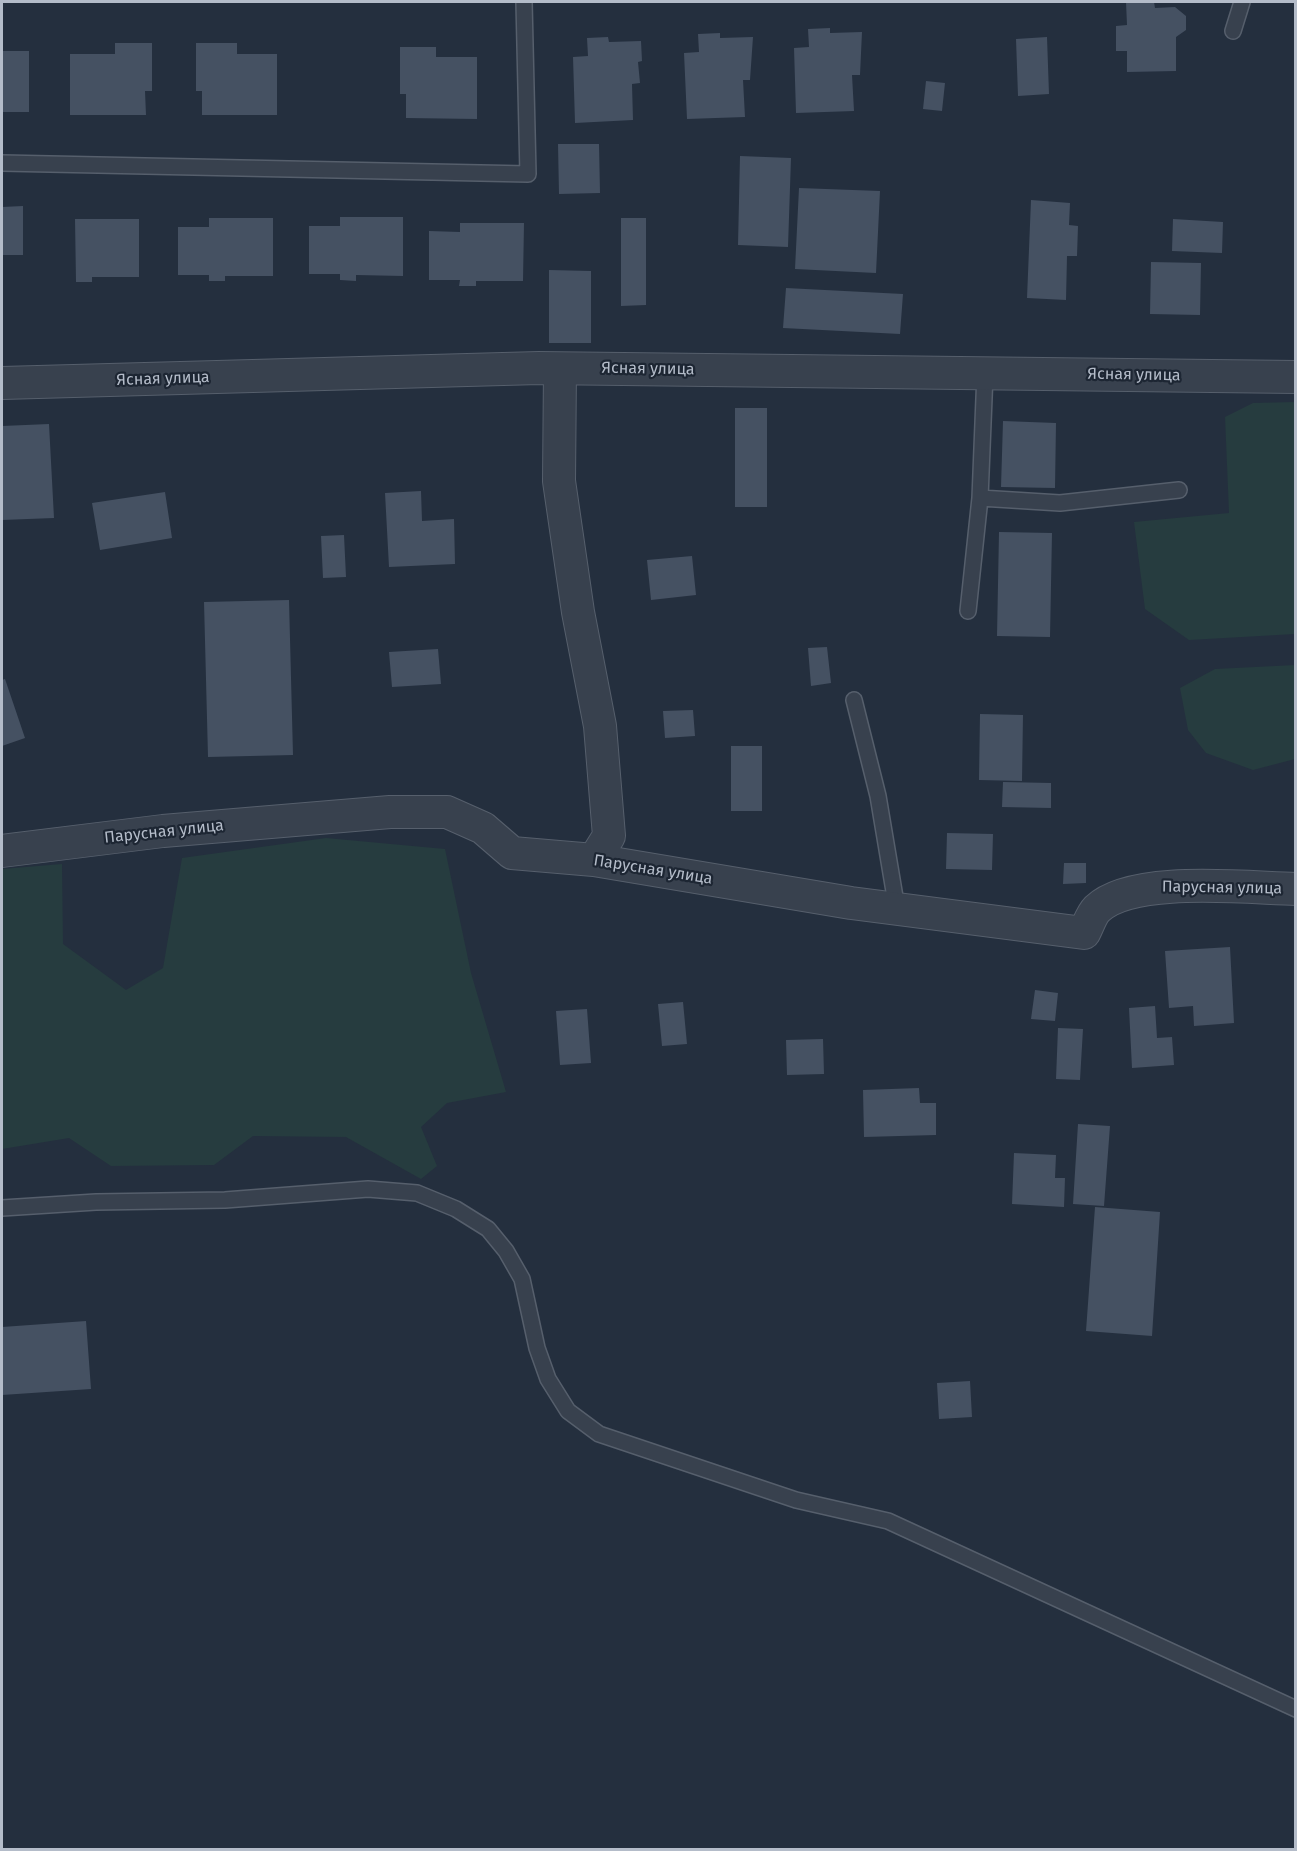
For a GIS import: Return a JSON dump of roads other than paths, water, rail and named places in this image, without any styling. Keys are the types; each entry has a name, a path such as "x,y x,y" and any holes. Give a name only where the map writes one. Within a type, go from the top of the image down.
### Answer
{"street":[{"name":"Ясная улица","path":"2,383 560,369 1296,377"},
{"path":"560,369 559,481 578,612 600,726 609,836 594,860"},
{"name":"Парусная улица","path":"2,851 174,830 390,812 447,812 483,828 512,853 594,860 897,909 1084,933 1096,910 1119,895 1154,887 1296,889"}],"lane":[{"path":"2,163 528,174 524,2"},
{"path":"1233,31 1242,2"},
{"path":"968,611 980,498 985,373"},
{"path":"980,498 1060,503 1179,490"},
{"path":"854,700 878,796 897,909"},
{"path":"2,1208 96,1202 225,1200 368,1189 417,1193 456,1209 488,1229 506,1251 522,1279 537,1348 548,1379 568,1411 599,1434 796,1500 888,1521 1296,1709"}]}
